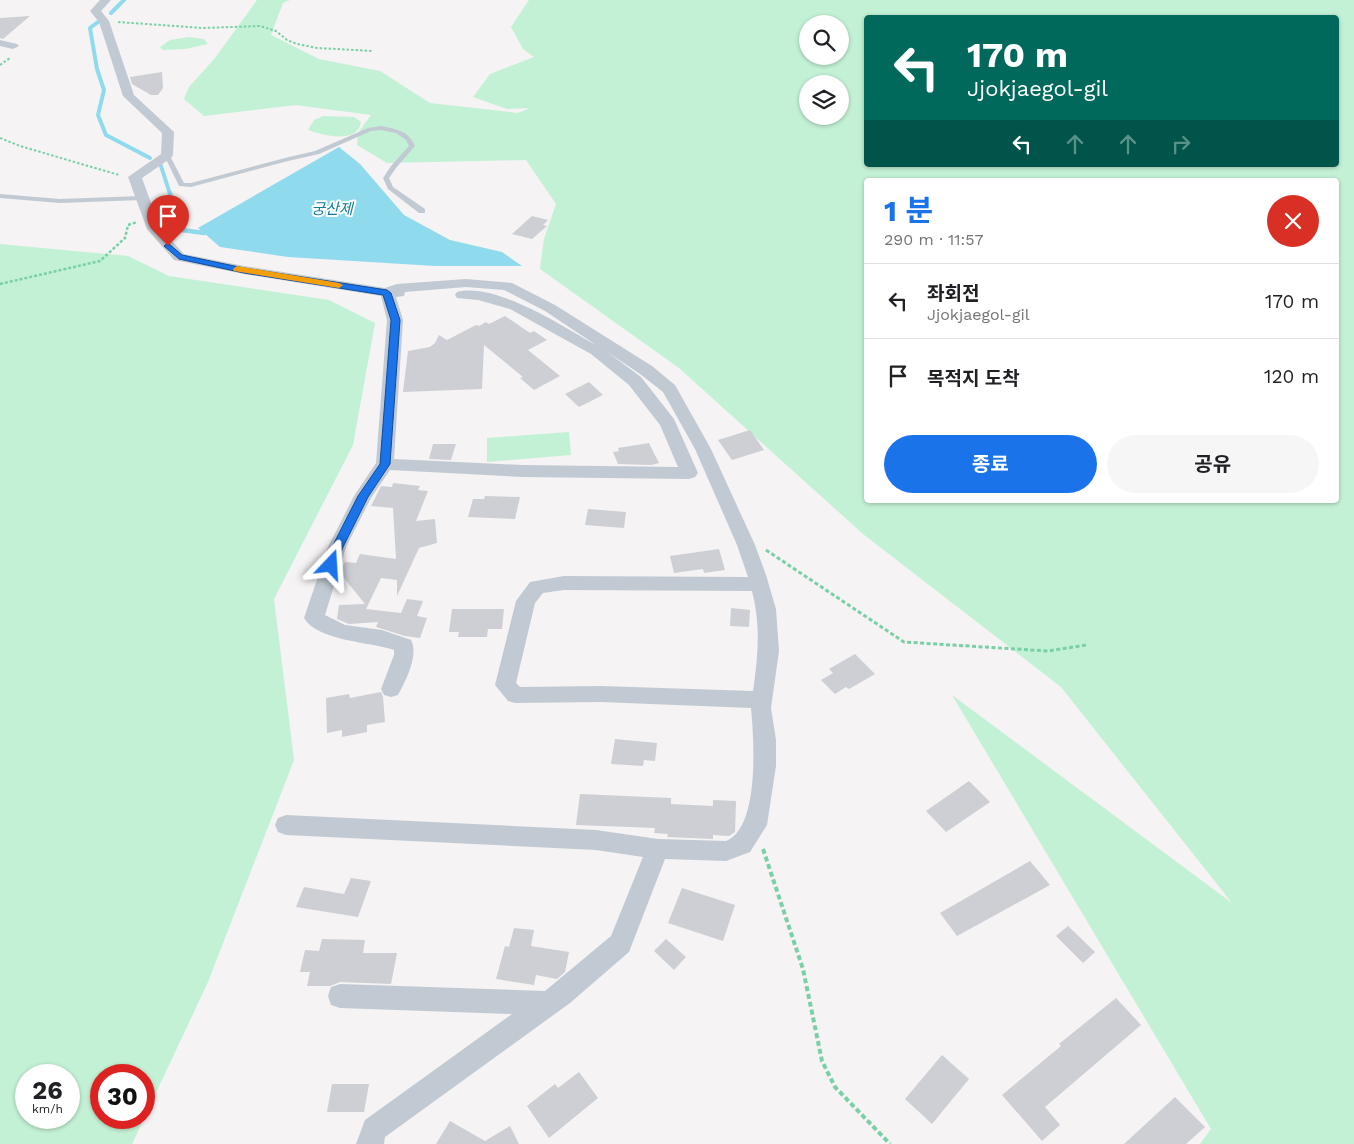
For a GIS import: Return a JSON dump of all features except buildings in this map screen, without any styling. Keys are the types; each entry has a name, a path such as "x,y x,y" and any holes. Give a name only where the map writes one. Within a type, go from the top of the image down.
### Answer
{"street":[{"path":"106,0 95,11 104,21 129,96 168,132 167,155 135,176 141,198 154,229 179,257 244,270 387,293 479,296 515,306 596,351 635,381 668,423 689,473 522,470 385,464"},
{"path":"0,43 13,46"},
{"path":"286,825 596,840 658,849 726,851 742,845 756,825 765,766 762,700 769,651 766,609 760,584 741,534 704,449 669,389 646,370 550,308 507,286 466,283 397,288 387,293"},
{"path":"387,293 396,320 385,464 363,496 337,547 314,618 340,632 382,638 404,645 404,655 391,689"},
{"path":"760,584 564,583 537,587 526,601 505,685 515,695 611,694 762,700"},
{"path":"370,1144 374,1129 548,1003 620,944 658,849"},
{"path":"340,996 548,1003"}],"lane":[{"path":"167,155 181,185 191,185 217,176 317,153 370,129 381,128 398,132 410,138 412,146 393,167 386,178 390,188 422,211"},
{"path":"0,196 60,201 141,198"}],"path":[{"path":"104,21 203,28 260,26 276,31 287,40 296,44 317,48 373,50"},
{"path":"0,138 20,146 119,175 135,176"},
{"path":"0,284 100,261 125,238 128,225 149,219"},
{"path":"741,534 904,642 1048,651 1086,645"},
{"path":"756,825 803,969 822,1061 835,1087 890,1144"}],"green space":[{"path":"257,0 290,0 283,3 271,35 319,59 380,71 430,103 518,113 530,108 507,109 473,97 490,74 534,57 523,49 511,27 529,0 1354,0 1354,1144 1200,1144 1211,1129 952,695 1232,903 1061,687 863,534 679,368 540,269 544,239 556,204 526,160 387,163 357,145 358,133 371,115 296,105 204,116 184,99 189,87 215,58"},
{"path":"189,37 204,39 208,44 185,49 163,50 160,47 170,40"},
{"path":"324,116 354,117 361,122 353,134 346,136 330,136 308,130 314,120"},
{"path":"0,244 128,256 169,276 329,300 375,323 353,445 274,599 294,760 208,982 155,1095 155,1064 90,1064 90,1129 139,1129 132,1144 0,1144"},
{"path":"569,432 571,455 487,462 487,438"}],"water":[{"name":"궁산제","path":"339,147 360,164 404,215 450,240 502,252 522,266 435,266 288,257 220,247 198,228"}],"waterway":[{"path":"111,13 124,0"},
{"path":"98,22 90,28 97,69 104,90 98,115 106,135 150,158"},
{"path":"161,166 170,194"},
{"path":"170,193 172,215 182,230 204,233"}],"slow traffic":[{"path":"237,269 339,285"}],"route":[{"path":"168,246 179,257 244,270 387,293 396,320 385,464 363,496 337,547 331,565"}]}
